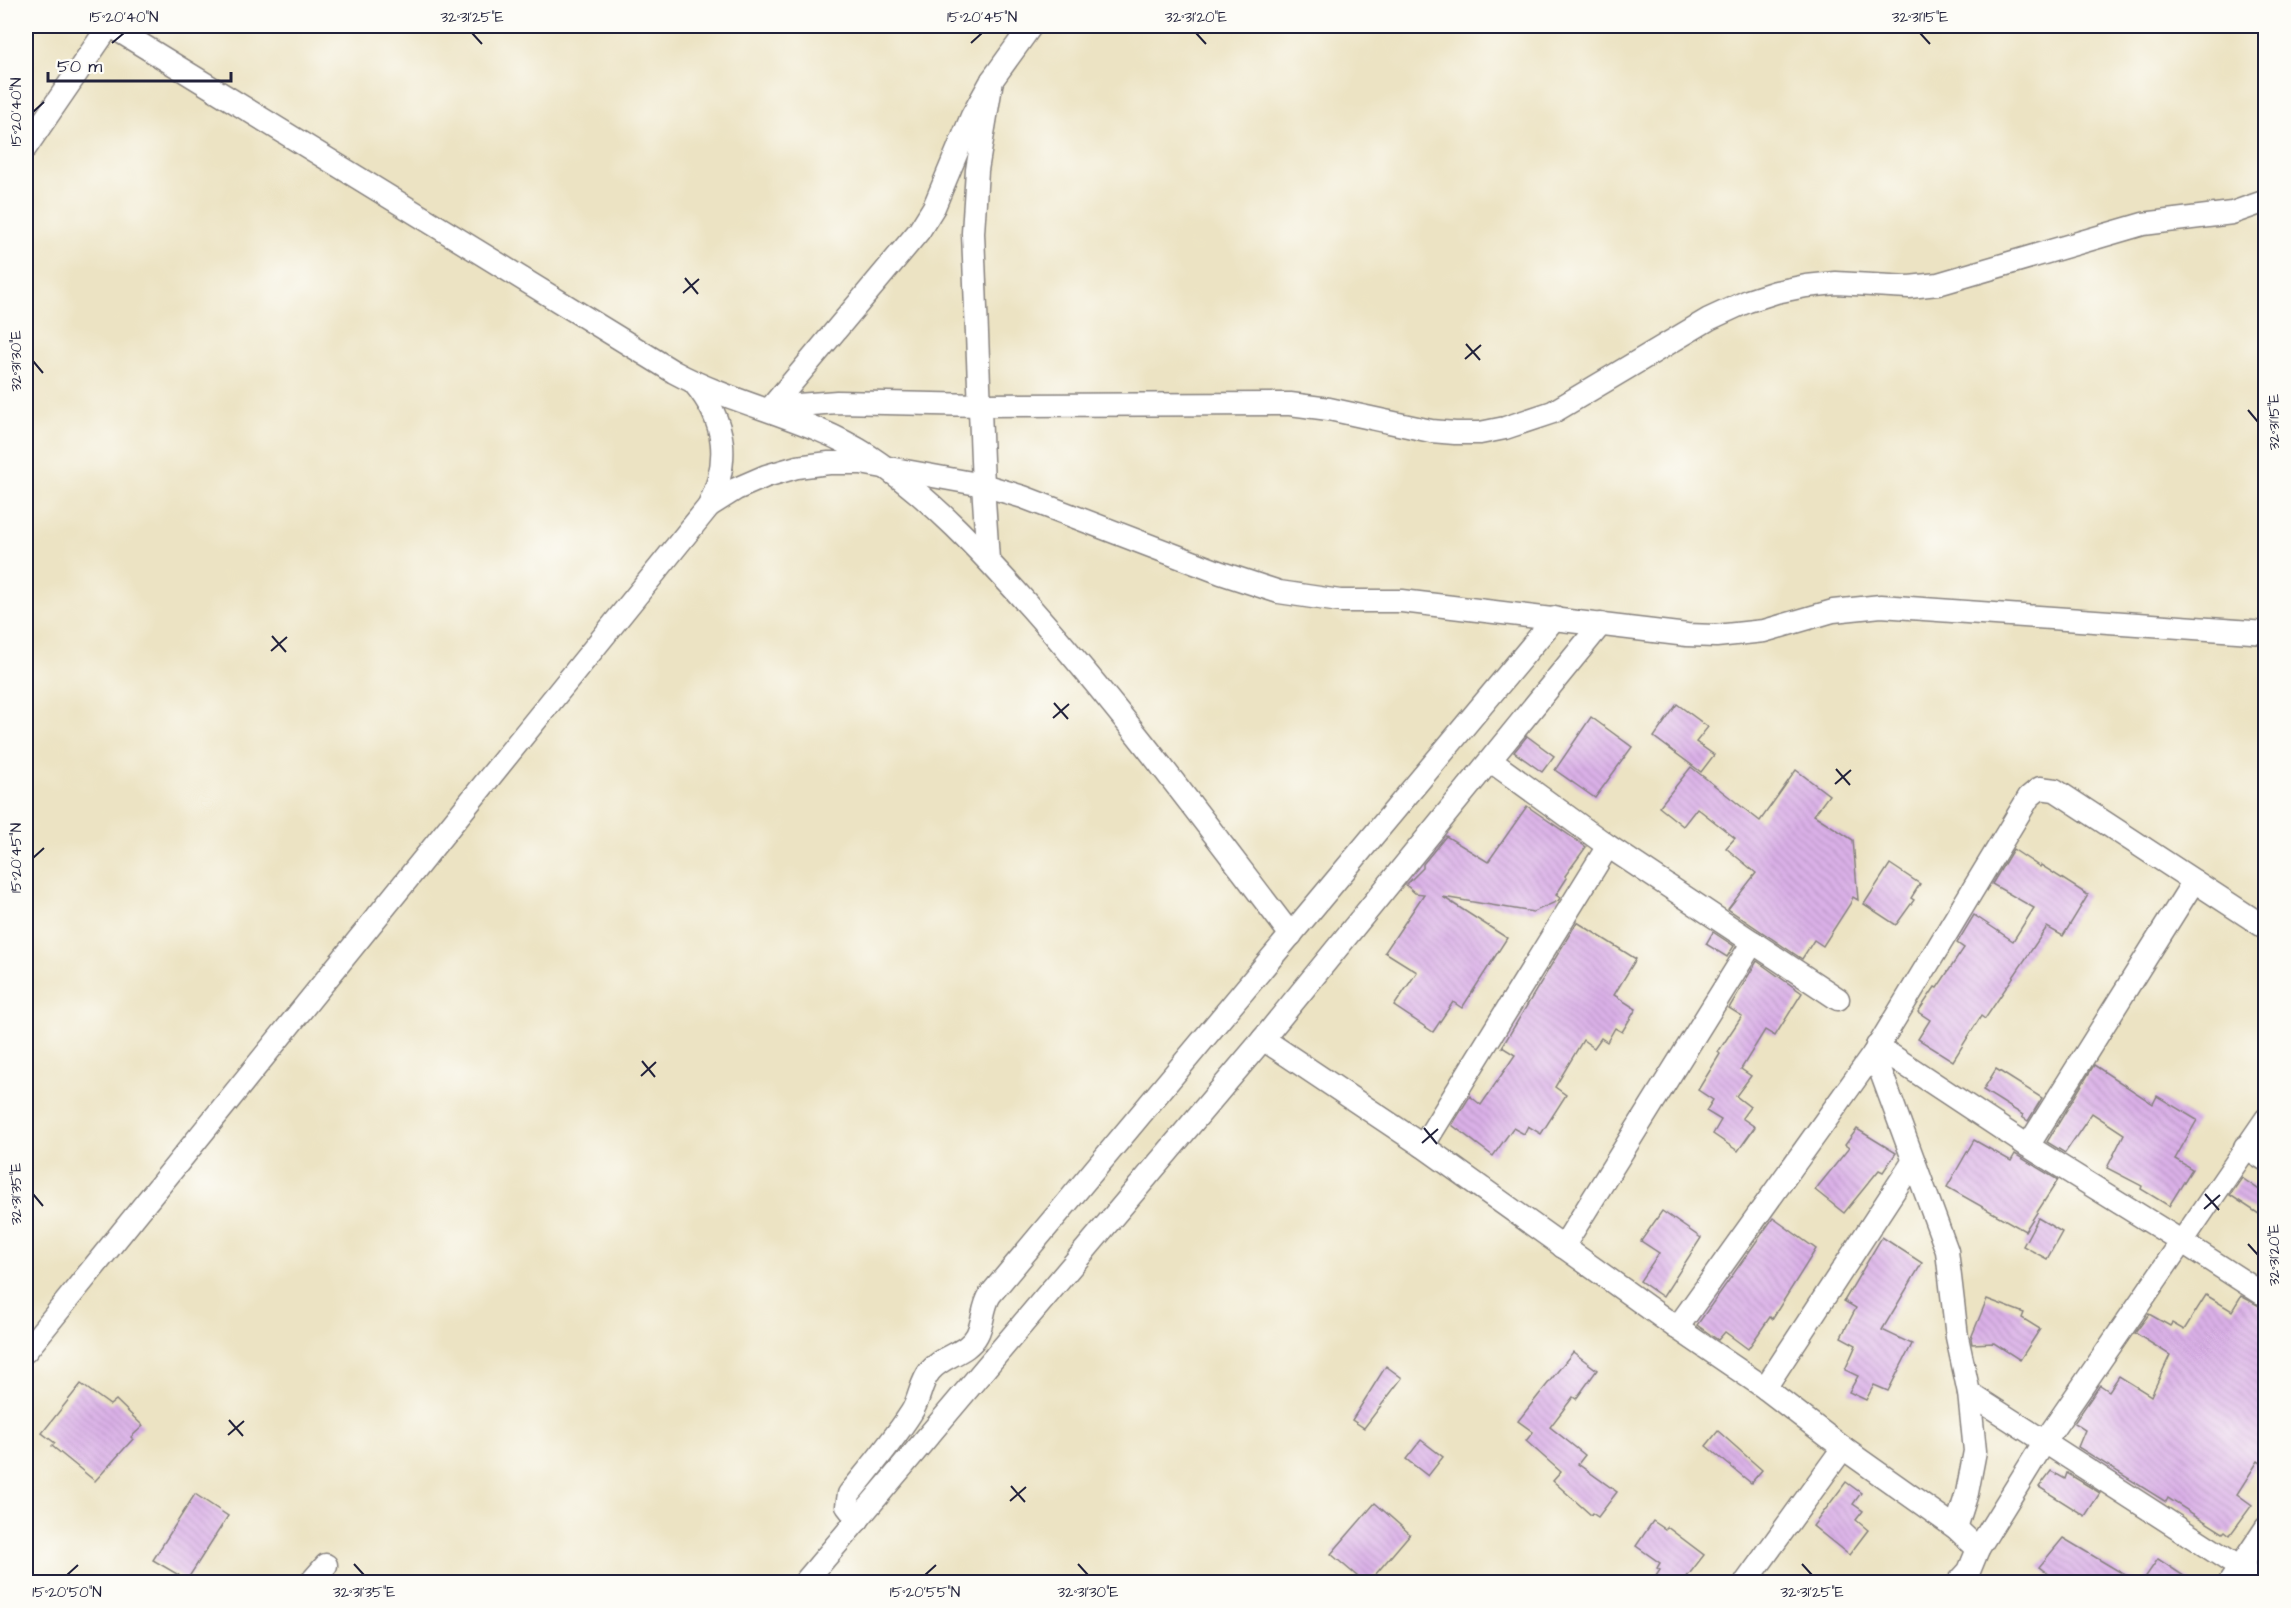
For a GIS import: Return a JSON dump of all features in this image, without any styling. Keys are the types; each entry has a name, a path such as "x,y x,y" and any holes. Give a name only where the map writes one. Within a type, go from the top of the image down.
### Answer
{"street":[{"path":"26,147 110,26 648,357 694,383 773,411 838,439 887,468 930,504 988,560 1073,656 1154,756 1291,935"},
{"path":"773,411 919,231 942,189 972,116 992,80 1031,26"},
{"path":"988,560 973,233 974,201 982,132 992,80"},
{"path":"773,411 798,405 837,402 981,405 1290,404 1339,411 1431,431 1480,433 1522,424 1553,412 1709,319 1748,301 1776,292 1806,286 1836,284 1898,287 1938,284 2143,224 2232,213 2265,201"},
{"path":"26,1351 709,506 721,475 722,442 713,410 694,383"},
{"path":"709,506 736,489 766,476 797,467 829,463 861,463 983,485 1023,497 1221,573 1279,592 1340,601 1402,601 1687,635 1716,636 1764,631 1833,611 1881,606 2265,633"},
{"path":"858,1520 849,1512 847,1506 849,1494 912,1412 924,1381 931,1370 939,1362 958,1353 972,1342 980,1328 990,1295 1555,618"},
{"path":"805,1582 1263,1039 1601,624"},
{"path":"1491,761 1608,846 1838,999"},
{"path":"1677,1328 1875,1049 2029,797 2040,788 2055,790 2265,928"},
{"path":"1423,1146 1608,846"},
{"path":"2028,1146 2193,881"},
{"path":"1563,1247 1754,942"},
{"path":"1263,1039 1423,1146 1677,1328 1765,1388 1843,1448 1956,1528 1978,1549"},
{"path":"1875,1049 2265,1296"},
{"path":"1875,1049 1913,1162 1947,1251 1957,1337 1970,1393 1975,1451 1967,1493 1956,1528"},
{"path":"1968,1579 1978,1549 2045,1441 2265,1119"},
{"path":"2245,1147 2265,1160"},
{"path":"1765,1388 1913,1162"},
{"path":"1970,1393 2045,1441 2235,1575 2262,1582"},
{"path":"1746,1582 1843,1448"},
{"path":"2235,1575 2265,1528"},
{"path":"311,1582 326,1565"}],"building":[{"path":"1677,704 1708,727 1696,742 1714,755 1701,772 1654,737"},
{"path":"1591,717 1632,747 1595,798 1555,770"},
{"path":"1527,736 1554,756 1542,772 1514,752"},
{"path":"1691,767 1760,821 1796,770 1829,795 1814,815 1853,840 1858,900 1853,897 1823,946 1814,940 1802,959 1728,909 1756,873 1726,848 1735,838 1697,808 1683,826 1659,807"},
{"path":"1527,806 1586,847 1565,876 1567,878 1556,895 1560,898 1558,901 1533,912 1443,897 1507,938 1462,1008 1453,1002 1433,1032 1394,1006 1417,972 1385,952 1424,894 1415,893 1406,885 1423,868 1423,864 1446,836 1488,862"},
{"path":"2013,849 2088,895 2063,936 2047,927 1985,1019 1981,1016 1953,1061 1918,1039 1930,1020 1918,1012 1964,948 1957,943 1974,915 2013,941 2034,908 1992,884"},
{"path":"1890,864 1920,884 1911,898 1914,900 1896,925 1864,904"},
{"path":"1577,922 1636,959 1614,995 1636,1009 1622,1032 1615,1028 1607,1042 1601,1038 1594,1048 1583,1040 1555,1087 1566,1095 1541,1134 1528,1126 1524,1134 1513,1128 1493,1156 1452,1125 1470,1096 1481,1105 1515,1055 1502,1047"},
{"path":"1713,932 1734,946 1727,957 1706,944"},
{"path":"1757,961 1802,993 1775,1036 1765,1030 1741,1069 1751,1076 1736,1096 1750,1107 1742,1118 1755,1127 1738,1151 1713,1134 1721,1120 1706,1111 1713,1100 1698,1090 1720,1054 1718,1052 1742,1016 1729,1008"},
{"path":"2094,1065 2153,1104 2157,1096 2197,1120 2175,1159 2192,1169 2169,1206 2141,1189 2142,1186 2107,1168 2124,1134 2092,1113 2065,1153 2047,1142"},
{"path":"1996,1069 2042,1098 2028,1121 2022,1117 2023,1115 1983,1090"},
{"path":"1857,1129 1896,1153 1883,1172 1879,1170 1844,1213 1815,1190 1849,1148 1845,1145"},
{"path":"1974,1140 2011,1161 2015,1154 2058,1180 2025,1231 1947,1187"},
{"path":"2242,1178 2265,1194 2265,1218 2230,1195"},
{"path":"1662,1211 1701,1238 1663,1297 1640,1281 1659,1253 1641,1241"},
{"path":"1773,1218 1816,1249 1772,1319 1770,1317 1748,1349 1725,1332 1718,1340 1697,1325"},
{"path":"2038,1218 2062,1232 2047,1259 2023,1246"},
{"path":"1882,1237 1922,1263 1882,1330 1912,1344 1888,1391 1874,1385 1866,1400 1849,1392 1858,1376 1845,1370 1856,1345 1841,1337 1856,1308 1844,1301"},
{"path":"2206,1295 2232,1311 2241,1296 2265,1309 2265,1466 2258,1461 2237,1494 2252,1505 2230,1535 2225,1531 2223,1533 2168,1498 2166,1502 2078,1447 2085,1430 2074,1423 2100,1385 2109,1391 2119,1376 2151,1396 2170,1355 2135,1333 2149,1314 2170,1326 2172,1323 2184,1330"},
{"path":"1987,1299 2024,1313 2022,1318 2040,1329 2020,1360 1994,1343 1972,1344 1971,1338"},
{"path":"1573,1352 1597,1370 1576,1399 1573,1397 1550,1427 1585,1455 1578,1464 1617,1492 1598,1517 1592,1513 1591,1515 1553,1481 1561,1472 1526,1441 1533,1432 1518,1421"},
{"path":"1386,1366 1402,1378 1364,1428 1352,1420"},
{"path":"81,1384 110,1405 116,1400 143,1426 131,1437 133,1439 95,1481 52,1446 55,1443 42,1433"},
{"path":"1718,1431 1762,1470 1751,1483 1706,1446"},
{"path":"1421,1440 1443,1457 1428,1476 1406,1459"},
{"path":"2051,1471 2065,1479 2067,1473 2100,1493 2085,1516 2039,1487"},
{"path":"1846,1482 1861,1493 1853,1504 1863,1511 1856,1520 1868,1530 1849,1555 1813,1526"},
{"path":"195,1494 228,1516 187,1580 153,1560"},
{"path":"1375,1503 1410,1534 1369,1582 1364,1582 1331,1554"},
{"path":"1653,1521 1665,1529 1667,1527 1704,1555 1683,1582 1652,1582 1660,1570 1657,1568 1660,1563 1636,1546"},
{"path":"2063,1538 2137,1582 2059,1582 2039,1567"},
{"path":"2158,1559 2193,1582 2142,1582"}]}
